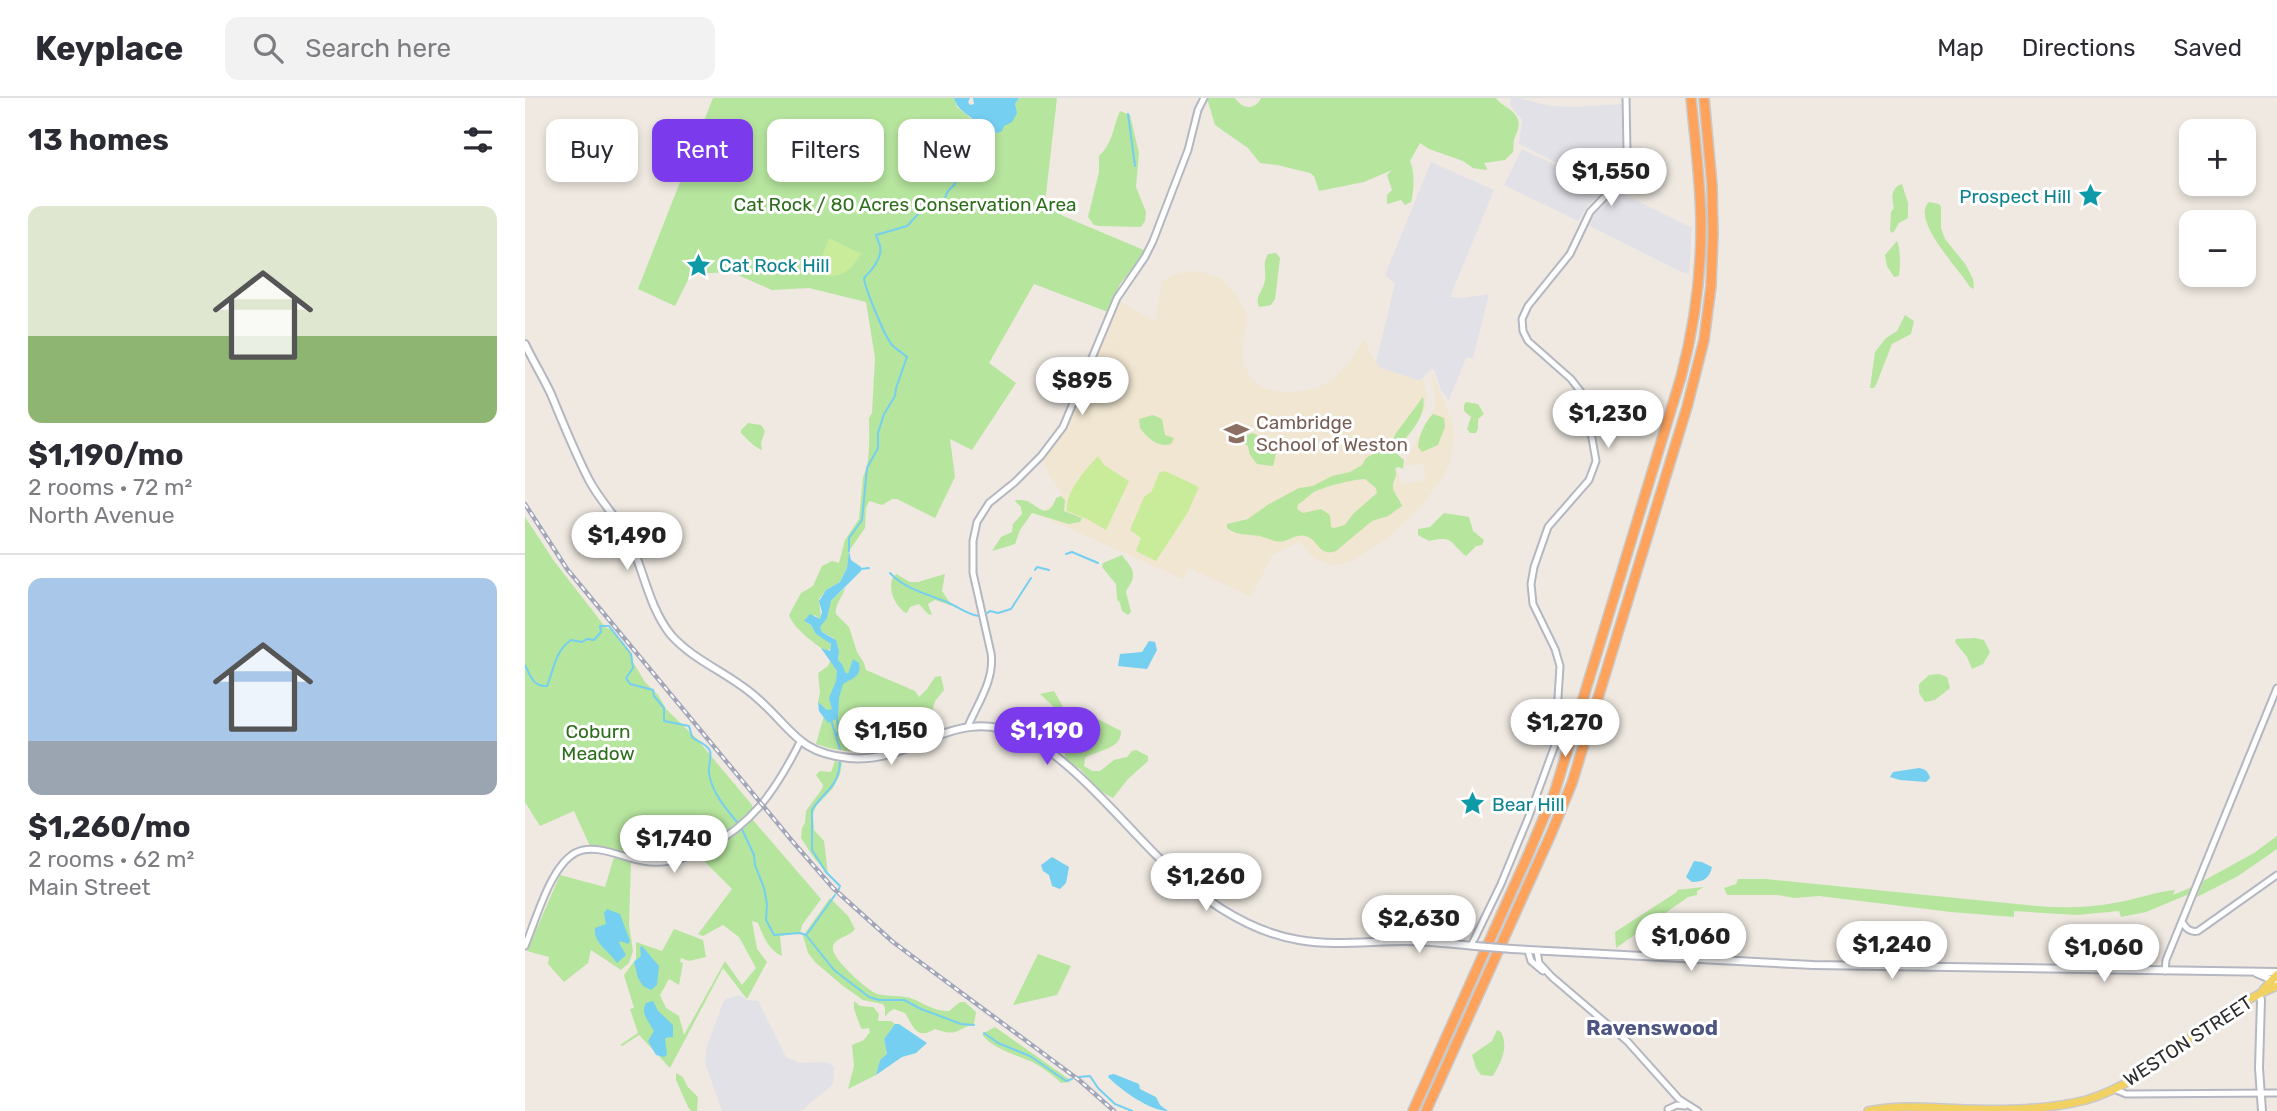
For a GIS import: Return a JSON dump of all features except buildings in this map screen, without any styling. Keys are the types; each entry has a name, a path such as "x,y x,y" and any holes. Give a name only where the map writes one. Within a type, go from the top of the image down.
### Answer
{"highway":[{"path":"1413,1111 1555,791 1681,377 1695,309 1700,255 1700,201 1691,98"},
{"path":"1426,1111 1572,783 1691,394 1706,327 1712,260 1712,185 1704,98"},
{"path":"1432,1111 1436,1086"}],"main road":[{"path":"525,344 589,480 630,542 657,612 669,631 694,654 754,695 800,742 813,749 852,758 890,753 968,726 978,725 1014,733 1041,746 1078,777 1191,887 1243,920 1276,934 1321,942 1412,941 1528,951 1814,965 2254,973 2275,979"},
{"name":"WESTON STREET","path":"1868,1111 1899,1107 2041,1107 2080,1101 2114,1089 2151,1068 2207,1026 2259,994 2275,979"},
{"path":"2259,994 2262,1111"},
{"path":"2242,1004 2254,1004 2261,1013"}],"street":[{"path":"968,726 988,682 992,661 973,573 972,545 976,525 987,504 1015,482 1044,453 1063,428 1117,298 1153,241 1187,153 1198,110 1204,98"},
{"path":"1473,946 1529,817 1554,749 1560,668 1555,649 1534,607 1531,589 1533,570 1546,531 1590,479 1596,463 1587,408 1579,389 1524,335 1523,315 1568,257 1591,210 1612,189 1622,174 1627,150 1626,98"},
{"path":"2165,971 2167,960 2277,688"},
{"path":"975,710 978,725"},
{"path":"525,946 557,871 573,855 582,850 595,849 658,863 694,855 732,831 756,811 800,742"},
{"path":"2182,923 2191,931 2198,931 2277,875"},
{"path":"1528,951 1528,958 1533,964 1627,1041 1669,1089 1696,1110"},
{"path":"1537,951 1539,963 1552,977"},
{"path":"1666,1110 1672,1099 1669,1089"},
{"path":"2114,1089 2125,1094 2277,1093"},
{"path":"1666,1110 1679,1105 1696,1110"}],"shaded area":[{"path":"1511,98 1550,106 1621,104 1621,162 1618,172 1606,187 1519,144 1522,120 1510,105"},
{"path":"1522,149 1605,189 1588,205 1578,221 1504,185"},
{"path":"1431,162 1494,190 1450,297 1489,294 1473,358 1466,358 1449,400 1441,390 1434,370 1431,369 1420,381 1380,368 1376,362 1395,284 1385,275"},
{"path":"1618,191 1692,228 1689,274 1588,225 1600,206"},
{"name":"Cambridge School of Weston","path":"1189,271 1221,278 1237,296 1247,319 1242,351 1244,365 1252,380 1266,389 1288,393 1316,389 1334,378 1352,359 1365,337 1369,351 1380,368 1420,381 1423,378 1426,406 1399,453 1397,464 1400,484 1426,480 1423,464 1406,465 1406,460 1434,409 1435,393 1431,370 1453,424 1451,458 1445,473 1424,503 1387,539 1348,563 1331,565 1313,558 1300,541 1272,555 1251,597 1189,568 1183,579 1039,515 1063,494 1042,460 1064,431 1118,301 1155,321 1162,281"},
{"path":"740,995 747,1000 758,1001 786,1057 800,1063 827,1062 834,1067 833,1084 801,1111 722,1111 705,1063 707,1046 723,1003 726,999"}],"green space":[{"name":"Cat Rock / 80 Acres Conservation Area","path":"713,98 954,98 957,107 972,119 898,119 898,182 995,182 995,126 1006,123 1019,98 1057,98 1045,203 1063,216 1146,251 1120,284 1108,312 1034,284 989,363 1016,383 972,450 950,439 955,477 935,518 897,499 882,505 869,501 865,528 849,551 847,568 840,582 826,590 819,599 821,618 815,615 805,622 811,625 816,634 829,641 831,646 828,652 800,631 789,615 801,593 813,586 822,566 832,561 839,563 845,540 859,519 868,457 875,358 866,302 809,288 772,290 731,272 691,274 675,306 638,289 680,182 753,182 753,119 705,119"},
{"path":"1207,98 1235,98 1241,104 1252,107 1261,98 1496,98 1514,113 1518,127 1513,152 1505,160 1484,163 1486,170 1473,168 1420,143 1410,161 1413,170 1411,202 1405,205 1401,200 1387,204 1387,195 1392,190 1387,175 1392,170 1364,182 1319,191 1314,176 1310,173 1260,163 1248,148 1215,125"},
{"path":"1120,111 1130,115 1139,153 1136,187 1146,212 1141,227 1099,226 1094,225 1088,217 1099,172 1099,156 1110,140"},
{"path":"1902,184 1908,203 1908,218 1899,223 1893,233 1890,231 1891,212 1894,208 1893,194 1895,188"},
{"path":"1929,202 1941,207 1941,228 1945,239 1966,265 1973,279 1974,289 1931,232 1925,210"},
{"path":"828,240 861,254 853,266 843,273 831,276 816,273"},
{"path":"1897,241 1900,254 1899,276 1894,277 1887,266 1885,255"},
{"path":"1276,253 1280,258 1275,299 1271,305 1259,307 1258,298 1265,280 1266,258 1268,254"},
{"path":"1905,315 1914,321 1911,334 1892,344 1876,385 1870,388 1875,352 1886,338 1897,331"},
{"path":"1423,397 1424,404 1416,425 1397,448 1390,446 1396,433"},
{"path":"1466,402 1478,404 1484,414 1478,419 1476,433 1470,433 1467,429 1471,417 1464,411"},
{"path":"1433,414 1444,418 1445,427 1438,445 1422,452 1418,447 1420,438"},
{"path":"1153,415 1162,419 1165,435 1174,438 1171,444 1157,443 1140,428 1139,419"},
{"path":"748,423 761,425 765,431 762,450 741,433"},
{"path":"1253,433 1264,439 1276,454 1273,466 1257,464 1250,455 1248,446 1240,441 1241,437"},
{"path":"1378,451 1396,453 1404,460 1403,469 1395,468 1393,485 1402,506 1388,516 1372,521 1336,551 1326,552 1305,536 1278,542 1235,533 1227,528 1227,524 1248,519 1299,488 1313,486 1332,476 1350,472 1362,465 1366,458","holes":["1365,479 1376,488 1377,493 1353,514 1345,525 1334,528 1331,527 1330,515 1321,509 1303,513 1297,509 1298,504 1314,492 1340,483"]},
{"path":"1098,456 1104,465 1129,481 1106,530 1067,511 1069,496 1082,474"},
{"path":"1165,471 1199,487 1188,512 1156,561 1136,551 1141,538 1130,530 1144,497 1152,491 1159,473"},
{"path":"1061,496 1065,500 1064,511 1082,518 1080,522 1069,524 1032,513 1020,530 1015,544 992,551 1001,537 1012,532 1013,524 1022,514 1016,500 1028,501 1044,511"},
{"path":"1444,513 1469,517 1473,531 1484,540 1482,545 1476,546 1466,556 1448,540 1429,541 1418,535 1418,529 1430,527"},
{"name":"Coburn Meadow","path":"525,517 554,561 606,628 611,629 632,654 633,662 645,682 658,695 666,709 696,738 752,805 753,808 742,818 703,846 674,857 659,858 590,846 574,811 540,826 525,802"},
{"path":"1122,555 1133,573 1126,592 1131,612 1128,615 1122,611 1117,599 1116,584 1102,567 1103,563"},
{"path":"896,574 910,582 918,582 945,574 942,591 952,606 935,600 928,604 932,615 919,604 910,607 907,613 904,612 897,605 892,593 892,579"},
{"path":"845,588 836,607 836,614 849,627 866,670 915,691 919,697 935,677 941,676 944,690 935,701 931,715 940,728 894,745 865,751 834,749 816,744 826,709 818,702 818,673 828,666 830,661 837,672 841,663 834,638 822,632 820,627 831,601"},
{"path":"1956,639 1984,640 1990,652 1983,664 1972,669 1967,657 1955,642"},
{"path":"1929,675 1947,677 1950,688 1935,700 1925,702 1919,693 1919,684"},
{"path":"1054,691 1066,712 1074,715 1081,724 1092,716 1121,731 1118,742 1085,758 1084,766 1092,771 1100,771 1114,760 1127,757 1136,750 1148,756 1148,761 1128,779 1113,798 1100,791 1080,769 1065,759 1064,741 1067,732 1057,710 1040,694"},
{"path":"835,761 842,763 840,774 813,814 814,830 824,841 828,874 801,838 806,811 823,785 816,775 820,771 831,772"},
{"path":"752,819 821,899 802,925 800,933 780,936 782,956 770,947 758,923 752,921 757,949 767,962 747,999 723,968 670,1068 639,1035 620,1045 638,1033 630,1009 634,1008 624,975 636,959 636,942 662,951 674,929 703,940 706,957 689,961 681,958 680,962 683,963 679,985 669,979 660,995 666,1008 679,1016 684,1035 725,961 742,985 756,968 739,937 723,925 703,936 698,934 732,889 699,856"},
{"path":"2277,836 2277,849 2238,876 2197,897 2203,881 2254,853"},
{"path":"614,857 631,861 629,925 633,951 629,963 621,970 591,950 588,963 564,982 548,964 549,957 527,951 560,875 605,887"},
{"path":"1738,879 1766,879 2055,907 2104,905 2175,890 2173,895 2192,887 2189,894 2146,912 2121,917 2119,911 2077,915 2014,911 2014,917 1819,896 1794,898 1778,895 1727,895 1724,888 1736,884"},
{"path":"1704,887 1697,891 1697,895 1688,897 1616,948 1615,932 1677,890"},
{"path":"830,898 848,916 855,929 838,940 833,950 839,961 858,980 875,993 908,998 940,1010 949,1011 960,1002 965,1002 976,1012 974,1024 952,1033 935,1029 920,1033 905,1013 894,1009 885,1017 883,1004 863,1000 816,963 808,953 803,936"},
{"path":"1038,954 1071,966 1057,995 1013,1005"},
{"path":"854,1001 860,1006 873,1007 879,1014 878,1021 891,1021 895,1024 884,1039 887,1055 880,1060 876,1075 848,1089 854,1066 852,1045 864,1040 870,1032 869,1028 861,1028"},
{"path":"995,1027 1070,1082 1061,1083 1036,1064 992,1044 982,1034"},
{"path":"1497,1030 1501,1032 1504,1044 1501,1060 1493,1076 1481,1075 1472,1055 1492,1041"},
{"path":"676,1073 683,1077 687,1086 698,1097 697,1111 691,1111 688,1107 676,1080"}],"water":[{"path":"954,98 970,98 970,105 974,104 973,98 1019,98 1015,104 1017,113 1012,122 997,133 995,119 972,119"},
{"path":"849,551 851,560 861,567 861,571 831,601 827,618 820,627 822,632 836,640 838,660 845,672 848,674 853,659 859,663 860,668 856,676 843,684 838,718 828,723 819,711 818,702 827,710 832,709 829,698 837,671 821,648 830,651 831,644 816,634 811,625 804,621 810,614 820,619 822,612 819,601 826,590 840,582 847,568"},
{"path":"1149,641 1155,642 1157,650 1147,669 1118,666 1120,654 1142,652"},
{"path":"1919,768 1925,770 1930,778 1926,782 1890,777 1893,772"},
{"path":"1052,857 1069,867 1066,883 1060,889 1052,886 1049,875 1043,871 1041,865"},
{"path":"1694,861 1712,867 1705,879 1692,882 1686,877"},
{"path":"607,909 620,914 630,941 628,944 620,941 626,955 617,963 599,943 595,933 595,928 606,924 604,913"},
{"path":"642,946 659,966 657,985 651,990 643,986 638,978 634,962 641,956"},
{"path":"653,1001 658,1011 673,1025 673,1037 665,1038 667,1055 664,1057 656,1055 648,1041 654,1031 644,1007 646,1003"},
{"path":"895,1024 927,1043 916,1053 902,1057 876,1075 880,1060 887,1054 884,1039"},
{"path":"1114,1074 1139,1084 1140,1089 1156,1097 1160,1105 1168,1111 1153,1108 1128,1093 1108,1077"}],"waterway":[{"path":"1128,114 1135,166"},
{"path":"849,551 849,538 862,520 867,468 878,448 878,433 884,414 895,396 907,357 893,346 887,337 865,283 864,278 880,255 876,235 907,226 920,212 943,202 955,182"},
{"path":"1066,554 1072,552 1098,563"},
{"path":"1035,570 1037,567 1049,570"},
{"path":"860,569 869,568"},
{"path":"890,573 910,588 979,616"},
{"path":"986,614 990,611 998,613 1011,609 1031,578"},
{"path":"525,665 538,685 547,686 558,655 566,644 571,640 594,640 601,632 600,626 609,626 631,654 633,668 626,678 630,684 653,690 654,696 664,708 664,721 689,726 692,737 709,749 709,773 713,786 737,822"},
{"path":"836,736 839,731 837,719"},
{"path":"831,720 840,749"},
{"path":"838,891 840,886 826,872 812,850 812,810 837,778 840,762"},
{"path":"741,827 754,855 767,904 766,920 774,935 806,935 834,970 869,997 879,1000 904,1000 961,1024 974,1025"},
{"path":"807,934 835,895"},
{"path":"984,1033 998,1043 1030,1056 1066,1081 1072,1079"},
{"path":"1079,1077 1090,1076 1115,1104 1132,1111"}],"railway":[{"path":"525,504 567,569 833,888 893,942 1079,1080 1114,1111"}],"place":[{"name":"Prospect Hill","path":"2091,196"},
{"name":"Cat Rock Hill","path":"699,265"},
{"name":"Cambridge School of Weston","path":"1236,433"},
{"name":"Bear Hill","path":"1472,804"}],"district":[{"name":"Ravenswood","path":"1652,1027"}]}
